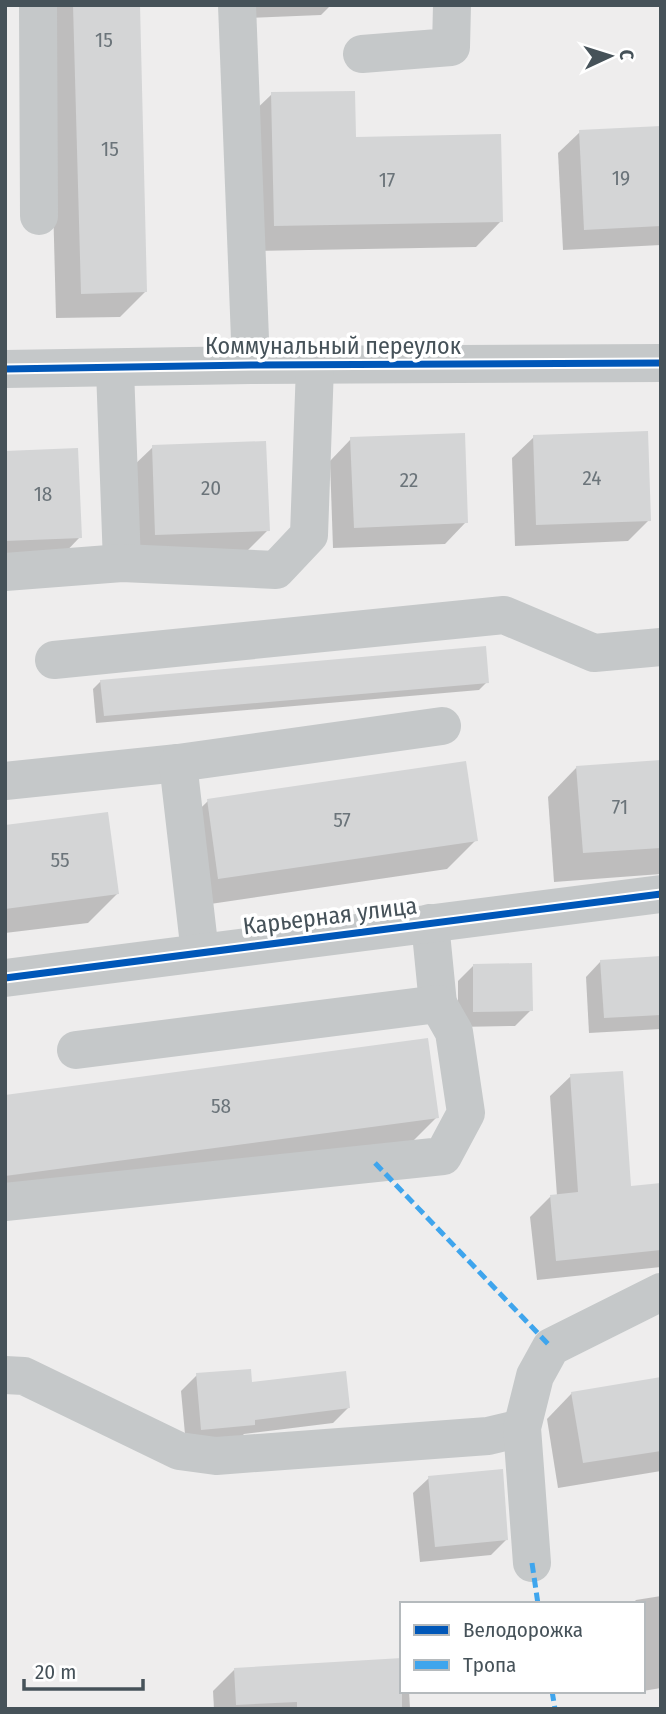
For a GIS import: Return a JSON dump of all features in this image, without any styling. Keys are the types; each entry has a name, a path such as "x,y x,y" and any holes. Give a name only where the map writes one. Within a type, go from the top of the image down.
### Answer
{"street":[{"path":"38,5 39,216"},
{"path":"237,5 251,365"},
{"path":"362,54 451,47 452,5"},
{"name":"Коммунальный переулок","path":"5,369 661,363"},
{"path":"5,572 122,563 276,570 309,535 315,366"},
{"path":"115,369 122,563"},
{"path":"54,660 504,615 594,653 661,647"},
{"path":"5,781 178,763 442,726"},
{"path":"178,763 200,953"},
{"name":"Карьерная улица","path":"5,978 661,894"},
{"path":"5,1202 443,1156 466,1112 454,1032 438,1004 430,923"},
{"path":"76,1049 438,1004"},
{"path":"532,1563 522,1428 536,1376 551,1347 661,1292"},
{"path":"5,1375 24,1376 179,1451 216,1456 488,1436 522,1428"}],"building":[{"path":"73,5 140,5 147,292 81,294"},
{"path":"355,91 356,137 501,134 503,222 274,226 271,92"},
{"path":"661,126 661,226 584,230 579,130"},
{"path":"648,431 651,521 536,525 533,435"},
{"path":"465,433 468,523 354,528 350,437"},
{"path":"266,441 270,531 155,535 152,445"},
{"path":"78,448 82,538 5,541 5,451"},
{"path":"486,646 489,683 104,716 100,680"},
{"path":"661,760 661,848 583,853 576,766"},
{"path":"466,761 478,841 218,879 207,799"},
{"path":"108,812 119,894 5,909 5,825"},
{"path":"661,956 661,1015 604,1018 600,960"},
{"path":"532,963 533,1011 473,1012 473,964"},
{"path":"428,1038 439,1118 5,1176 5,1095"},
{"path":"623,1071 631,1186 661,1183 661,1250 556,1261 550,1195 578,1192 570,1074"},
{"path":"251,1369 252,1382 346,1371 350,1408 255,1420 255,1425 201,1430 196,1373"},
{"path":"661,1377 661,1451 583,1463 571,1392"},
{"path":"503,1469 508,1540 435,1547 428,1476"},
{"path":"400,1658 402,1709 297,1709 297,1702 236,1705 234,1668"}],"marked path":[{"path":"375,1163 551,1347"},
{"path":"532,1563 538,1602"},
{"path":"552,1693 555,1709"}],"cycle path":[{"path":"5,369 661,363"},
{"path":"5,978 661,894"}]}
